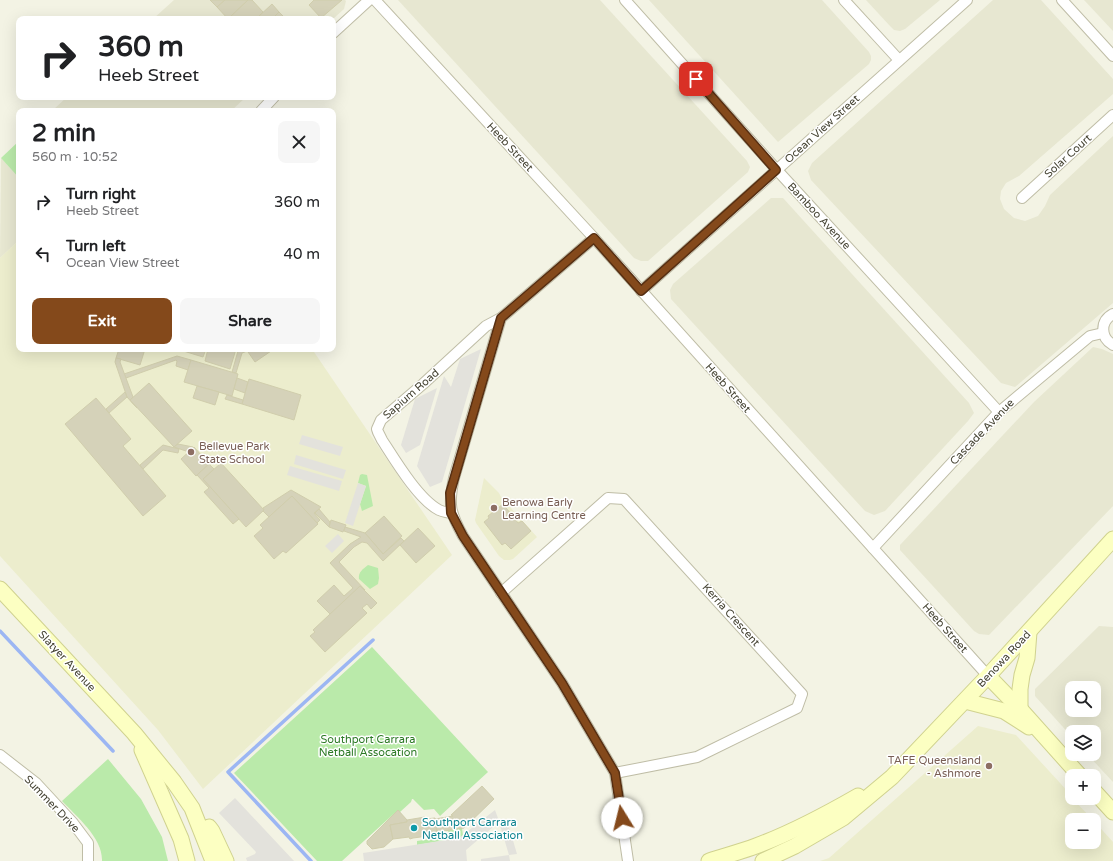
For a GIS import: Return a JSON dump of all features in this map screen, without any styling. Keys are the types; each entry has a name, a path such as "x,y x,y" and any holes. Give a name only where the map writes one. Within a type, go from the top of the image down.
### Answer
{"main road":[{"name":"Benowa Road","path":"763,861 795,846 843,818 892,777 965,701 1113,540"},
{"name":"Slatyer Avenue","path":"0,588 134,733 174,782 192,808 213,861"},
{"path":"1020,709 1020,689 1027,658 1028,632"},
{"name":"Heeb Street","path":"988,676 1020,709 1074,769"},
{"path":"965,701 1004,711 1043,736"},
{"name":"Slatyer Avenue","path":"134,733 181,839 187,861"},
{"name":"Benowa Road","path":"709,861 754,847 776,838 831,811 892,777"},
{"path":"1101,799 1113,812"},
{"path":"192,808 212,831 226,861"}],"street":[{"path":"336,31 369,0"},
{"name":"Heeb Street","path":"375,0 594,238 988,676"},
{"name":"Bamboo Avenue","path":"625,0 776,170 999,412"},
{"path":"844,0 899,60"},
{"name":"Ocean View Street","path":"641,291 967,0"},
{"path":"1062,0 1113,56"},
{"path":"264,108 271,100"},
{"name":"Solar Court","path":"1022,198 1113,115"},
{"name":"Sapium Road","path":"451,513 441,511 420,495 382,440 378,432 378,425 381,420 486,326 501,318 594,238"},
{"path":"1113,314 1105,321 1103,327 1106,339 1113,344"},
{"path":"501,318 450,493 451,513 463,536 562,683 615,773 628,861"},
{"name":"Cascade Avenue","path":"873,548 999,412 1090,336 1104,333"},
{"name":"Kerria Crescent","path":"501,593 608,498 624,499 802,694 797,708 697,757 615,773"},
{"name":"Summer Drive","path":"0,755 36,783 73,823 88,843 88,861"}],"shaded area":[{"path":"174,0 346,1 344,9 336,16 156,16"},
{"path":"398,0 600,0 747,161 750,167 748,172 648,261 641,261 634,258"},
{"path":"649,0 822,0 869,52 871,60 869,64 778,142"},
{"path":"866,0 940,0 905,29 900,31 894,30"},
{"path":"993,0 1041,0 1113,79 1113,94 1019,176 1006,183 1001,191 1000,199 1004,209 1014,218 1025,221 1038,216 1050,195 1113,136 1113,303 1015,387 1001,383 811,180 808,171 812,163"},
{"path":"1084,0 1113,0 1113,31"},
{"path":"64,100 243,100 234,108 55,108"},
{"path":"1,158 16,175 16,243 0,258"},
{"path":"771,198 783,198 969,403 974,413 885,511 874,515 865,511 671,299 670,290 673,284"},
{"name":"Bellevue Park State School","path":"16,243 16,352 314,352 452,555 203,789 158,730 0,556 0,258"},
{"path":"1093,347 1113,354 1113,506 989,635 979,634 974,631 900,550 900,545 1034,402"},
{"path":"481,349 442,482 430,487 417,466 444,376 451,387 460,359"},
{"path":"437,388 420,445 406,453 401,445 415,399"},
{"path":"302,435 343,447 340,456 299,444"},
{"path":"296,455 346,470 343,479 294,464"},
{"path":"290,466 342,481 339,491 287,475"},
{"name":"Benowa Early Learning Centre","path":"484,478 537,537 513,559 504,560 499,556 476,523 475,520"},
{"path":"358,483 366,486 353,526 345,523"},
{"path":"338,534 344,541 332,553 325,546"},
{"path":"1099,626 1113,627 1113,782 1094,761 1101,761 1101,725 1065,725 1065,729 1035,696 1035,689"},
{"name":"TAFE Queensland - Ashmore","path":"978,726 1016,735 1065,788 1065,805 1079,805 1086,813 1065,813 1065,849 1101,849 1101,829 1113,842 1113,861 820,861 829,858"},
{"path":"235,798 294,861 247,861 246,858 255,854 256,852 219,813"},
{"path":"495,810 499,821 507,820 517,854 509,855 499,822 466,850 467,861 364,861 363,853 459,838"},
{"path":"509,855 510,861 481,861 481,859"}],"green space":[{"path":"16,144 16,175 1,158"},
{"path":"360,475 367,475 373,506 362,511 360,504 366,486 358,483"},
{"path":"368,565 378,568 379,578 378,584 370,589 359,579 360,573"},
{"name":"Southport Carrara Netball Assocation","path":"372,647 488,772 440,816 434,809 424,810 412,799 411,802 400,812 398,810 342,861 317,861 234,773"},
{"path":"108,759 141,799 162,837 168,861 102,861 101,852 94,836 82,821 62,801"},
{"path":"462,828 463,836 459,838 417,845 417,841 449,836 448,830"}],"building":[{"path":"210,0 225,0 217,7"},
{"path":"225,0 248,0 231,16 225,16 217,7"},
{"path":"248,0 252,0 263,12 259,16 231,16"},
{"path":"314,0 342,0 323,16 319,16 309,5"},
{"path":"272,4 279,12 275,16 259,16"},
{"path":"279,12 283,16 275,16"},
{"path":"118,352 144,352 140,365 116,358"},
{"path":"187,352 205,352 203,357"},
{"path":"207,352 235,352 230,369 205,361"},
{"path":"238,352 244,352 242,353 236,373 232,372"},
{"path":"248,352 270,352 255,362"},
{"path":"177,356 191,360 188,370 176,366 176,360 126,378 124,374"},
{"path":"116,358 121,359 120,362 133,397 130,400 137,408 127,397 115,362"},
{"path":"191,360 238,374 232,396 184,382"},
{"path":"237,378 248,382 245,393 234,389"},
{"path":"249,379 301,395 294,420 242,404"},
{"path":"149,383 192,431 174,447 130,400"},
{"path":"197,386 219,392 215,405 193,398"},
{"path":"125,392 127,397 109,413 106,409"},
{"path":"227,395 243,400 242,404 225,399"},
{"path":"96,398 131,439 123,446 166,496 143,516 65,424"},
{"path":"178,444 193,447 189,452 174,447"},
{"path":"163,445 179,449 178,453 163,450 143,469 140,465"},
{"path":"194,447 209,464 196,476 181,459"},
{"path":"221,463 264,510 246,527 203,479"},
{"path":"209,464 214,469 203,479 239,519 233,524 204,492 209,488 197,475"},
{"path":"291,490 321,507 314,513 320,520 317,523 292,496 269,517 263,511 263,508"},
{"path":"292,496 318,524 286,553 283,551 274,559 254,536 263,528 260,525"},
{"path":"503,504 518,523 522,521 531,531 511,549 505,543 502,545 484,522 489,518 488,516"},
{"path":"319,509 330,522 329,527 315,513"},
{"path":"384,516 402,536 383,554 365,533"},
{"path":"331,520 346,525 343,532 329,527"},
{"path":"345,527 365,533 383,554 401,538 404,541 383,561 367,543 362,542 354,547 339,562 365,590 333,617 317,601 334,585 344,596 353,588 330,563 350,544 361,537 344,531"},
{"path":"418,528 435,546 416,563 400,545"},
{"path":"360,586 377,603 371,609 367,604 362,608 367,613 325,652 310,636 315,632 313,630"},
{"path":"482,786 494,799 464,828 437,832 435,819 453,816 451,815"},
{"path":"398,810 407,822 390,825 393,839 384,847 372,849 367,844 367,841"},
{"name":"Southport Carrara Netball Association","path":"425,817 425,819 435,818 437,833 410,839 409,837 393,839 390,825"}],"waterway":[{"path":"0,631 113,751"},
{"path":"311,861 228,772 373,640"}],"place":[{"name":"Bellevue Park State School","path":"191,452"},
{"name":"Benowa Early Learning Centre","path":"494,508"},
{"name":"TAFE Queensland - Ashmore","path":"989,766"},
{"name":"Southport Carrara Netball Association","path":"414,828"}],"route":[{"path":"622,818 615,773 562,683 455,523 451,513 450,493 501,318 594,238 641,291 776,170 696,79"}]}
